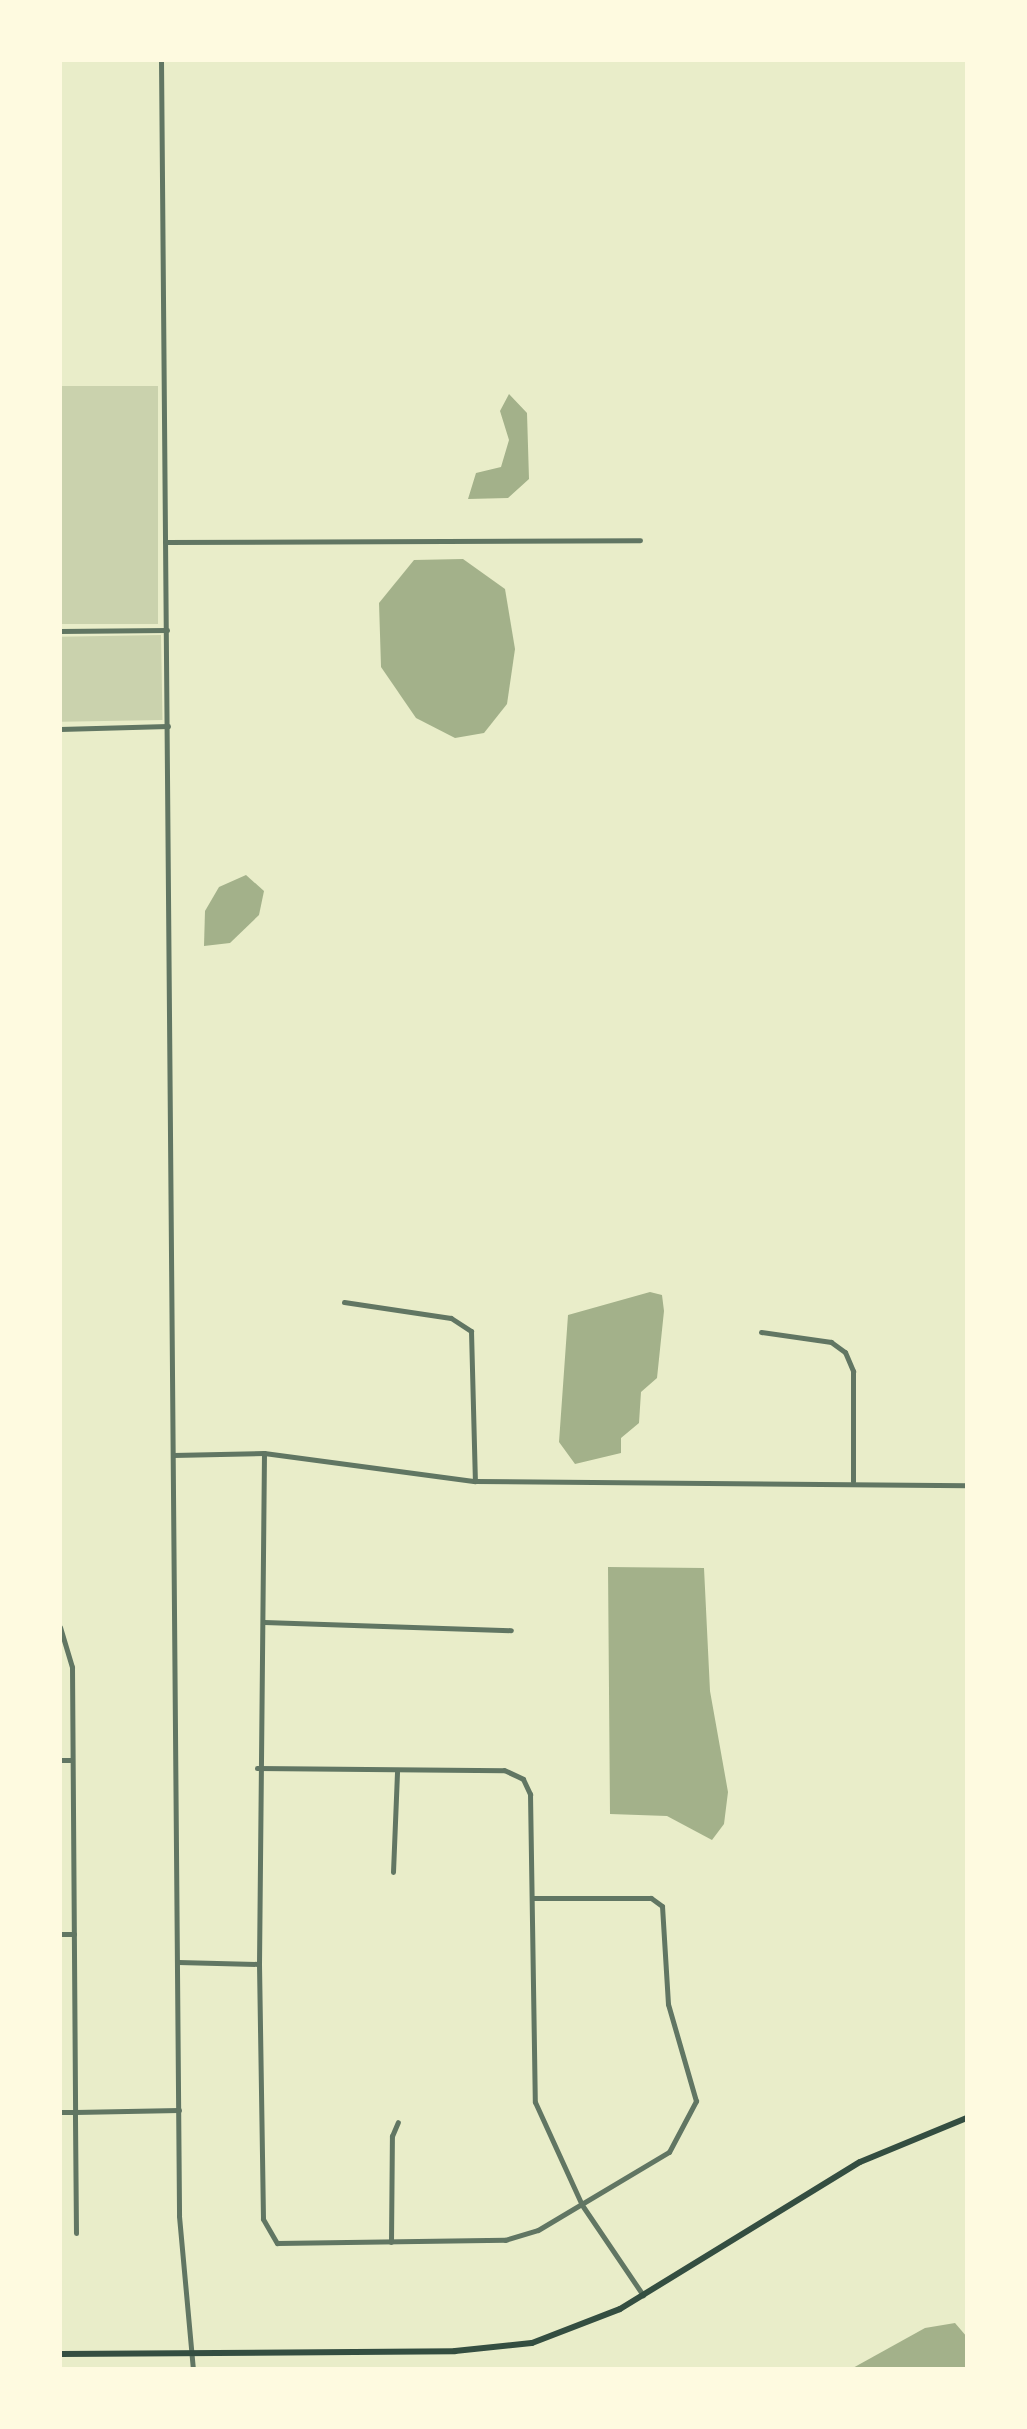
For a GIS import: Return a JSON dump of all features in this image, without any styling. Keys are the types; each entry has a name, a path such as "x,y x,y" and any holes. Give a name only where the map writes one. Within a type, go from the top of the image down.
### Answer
{"main road":[{"path":"60,2354 500,2348 563,2334 643,2295 848,2168 967,2118"}],"street":[{"path":"161,60 180,2233 193,2369"},
{"path":"165,542 640,540"},
{"path":"60,631 167,630"},
{"path":"60,729 168,726"},
{"path":"344,1302 451,1318 471,1331 475,1481"},
{"path":"761,1332 831,1342 844,1352 853,1371 853,1481"},
{"path":"172,1455 264,1453 475,1481 967,1484"},
{"path":"264,1453 264,1622 257,1768 267,2235 289,2245 505,2240 538,2230 670,2152 687,2126 694,2080 668,2004 662,1906 651,1898 534,1898"},
{"path":"264,1622 510,1630"},
{"path":"60,1627 72,1668 76,2233"},
{"path":"60,1760 71,1760"},
{"path":"257,1768 504,1770 523,1778 530,1794 534,1898 535,2102 582,2205 643,2295"},
{"path":"393,1872 397,1772"},
{"path":"60,1934 74,1934"},
{"path":"178,1962 259,1964"},
{"path":"60,2112 179,2110"},
{"path":"391,2242 392,2136 398,2122"}],"shaded area":[{"path":"60,386 158,386 158,624 60,624"},
{"path":"509,394 527,413 529,479 508,498 468,499 476,473 501,467 509,440 500,411"},
{"path":"463,559 505,589 515,649 507,704 484,733 455,738 416,718 381,667 379,603 414,560"},
{"path":"161,635 162,720 61,722 60,637"},
{"path":"246,875 264,891 259,915 230,943 204,946 205,911 219,887"},
{"path":"650,1292 662,1295 664,1311 657,1378 641,1392 639,1423 621,1438 621,1453 575,1464 559,1442 568,1315"},
{"path":"608,1567 704,1568 710,1691 728,1792 724,1824 712,1840 667,1816 610,1814"},
{"path":"955,2323 967,2337 967,2369 851,2369 925,2328"}]}
